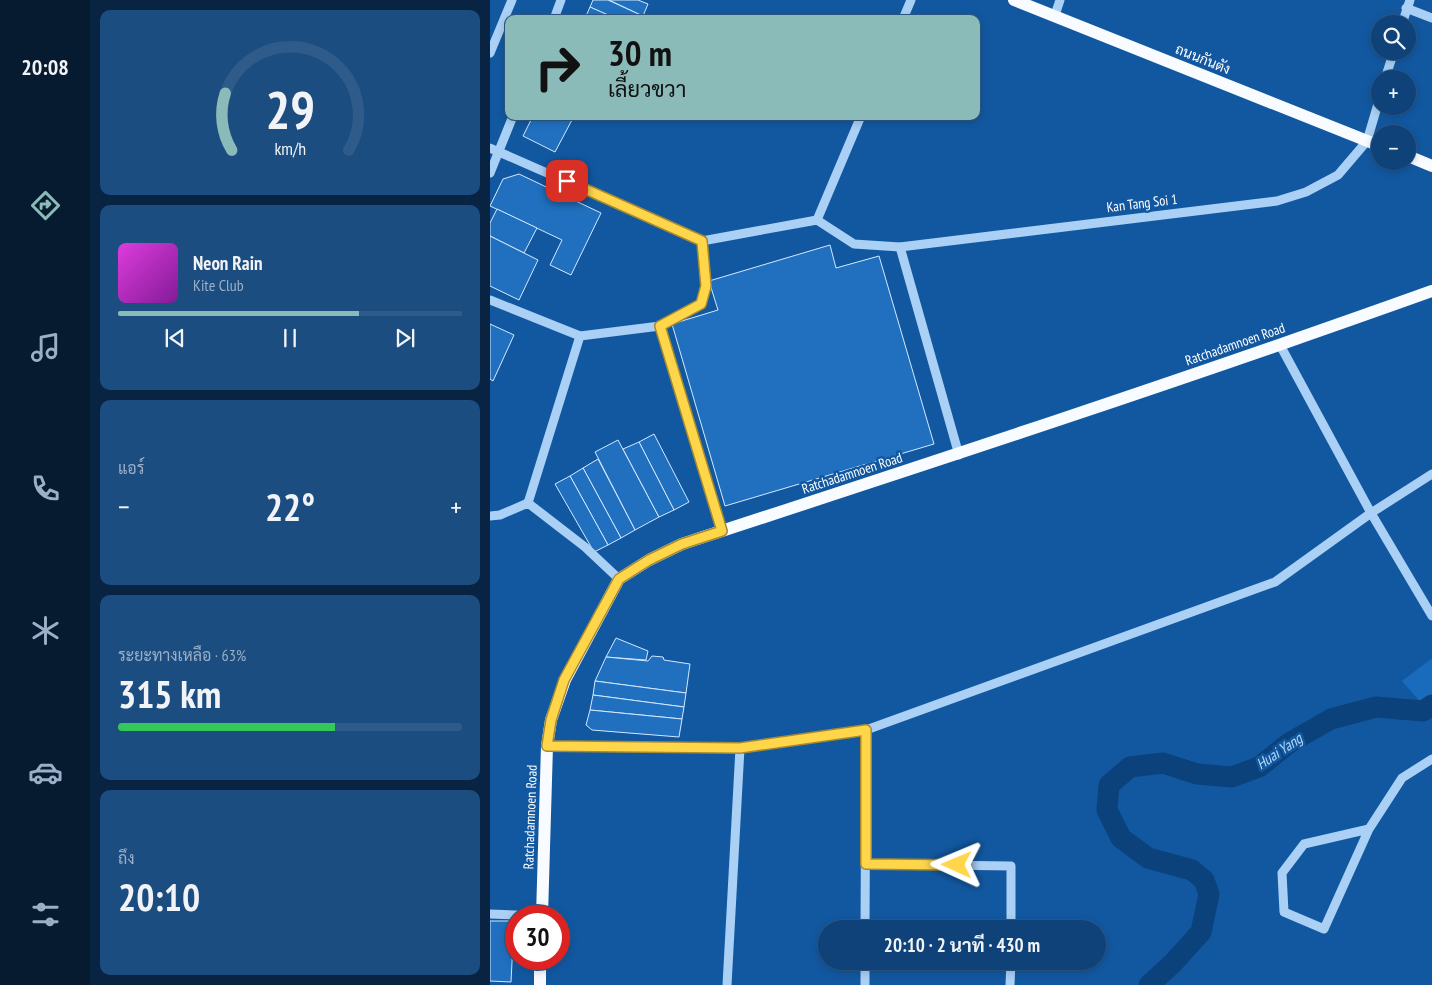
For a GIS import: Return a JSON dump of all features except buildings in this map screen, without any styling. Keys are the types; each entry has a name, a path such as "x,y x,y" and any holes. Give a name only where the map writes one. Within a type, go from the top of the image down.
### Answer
{"main road":[{"name":"ถนนกันตัง","path":"1014,0 1371,143"},
{"path":"1416,159 1432,166"},
{"name":"Ratchadamnoen Road","path":"540,905 547,746 551,720 564,680 619,579 649,560 682,544 959,454 1280,345 1432,290"},
{"path":"540,970 540,985"}],"street":[{"path":"506,15 512,0"},
{"path":"555,15 561,0"},
{"path":"904,15 910,0"},
{"path":"1055,15 1060,0"},
{"path":"1408,4 1432,18"},
{"path":"490,53 505,17"},
{"path":"1367,141 1375,115"},
{"path":"490,173 494,150 511,120"},
{"path":"494,150 702,241 817,220 859,120"},
{"name":"Kan Tang Soi 1","path":"817,220 854,244 900,247 1276,201 1306,192 1338,175 1367,141"},
{"path":"490,300 580,336 660,326 701,304 706,286 702,241"},
{"path":"900,247 959,454"},
{"path":"660,326 722,531"},
{"path":"490,516 500,515 528,503 580,336"},
{"path":"1280,345 1371,513 1432,616"},
{"path":"547,746 740,748 866,730 1275,582 1371,513 1432,474"},
{"path":"528,503 585,547 619,579"},
{"path":"866,730 866,920"},
{"path":"728,985 740,748"},
{"path":"1369,829 1304,844 1282,873 1284,912 1324,929 1369,829 1402,778 1432,760"},
{"path":"866,864 1011,866 1011,920"},
{"path":"490,914 505,915"},
{"path":"865,970 865,985"},
{"path":"1010,985 1011,970"}],"shaded area":[{"path":"1432,660 1432,715 1402,681"}],"waterway":[{"name":"Huai Yang","path":"1149,985 1173,963 1201,932 1209,894 1204,880 1192,870 1148,858 1121,838 1107,810 1109,785 1130,767 1163,763 1197,774 1232,777 1259,767 1289,743 1331,719 1376,707 1423,711 1432,705"}],"route":[{"path":"567,181 702,241 706,286 701,304 660,326 722,531 682,544 649,560 619,579 591,634 564,680 551,720 547,746 740,748 866,730 866,864 957,865"}]}
